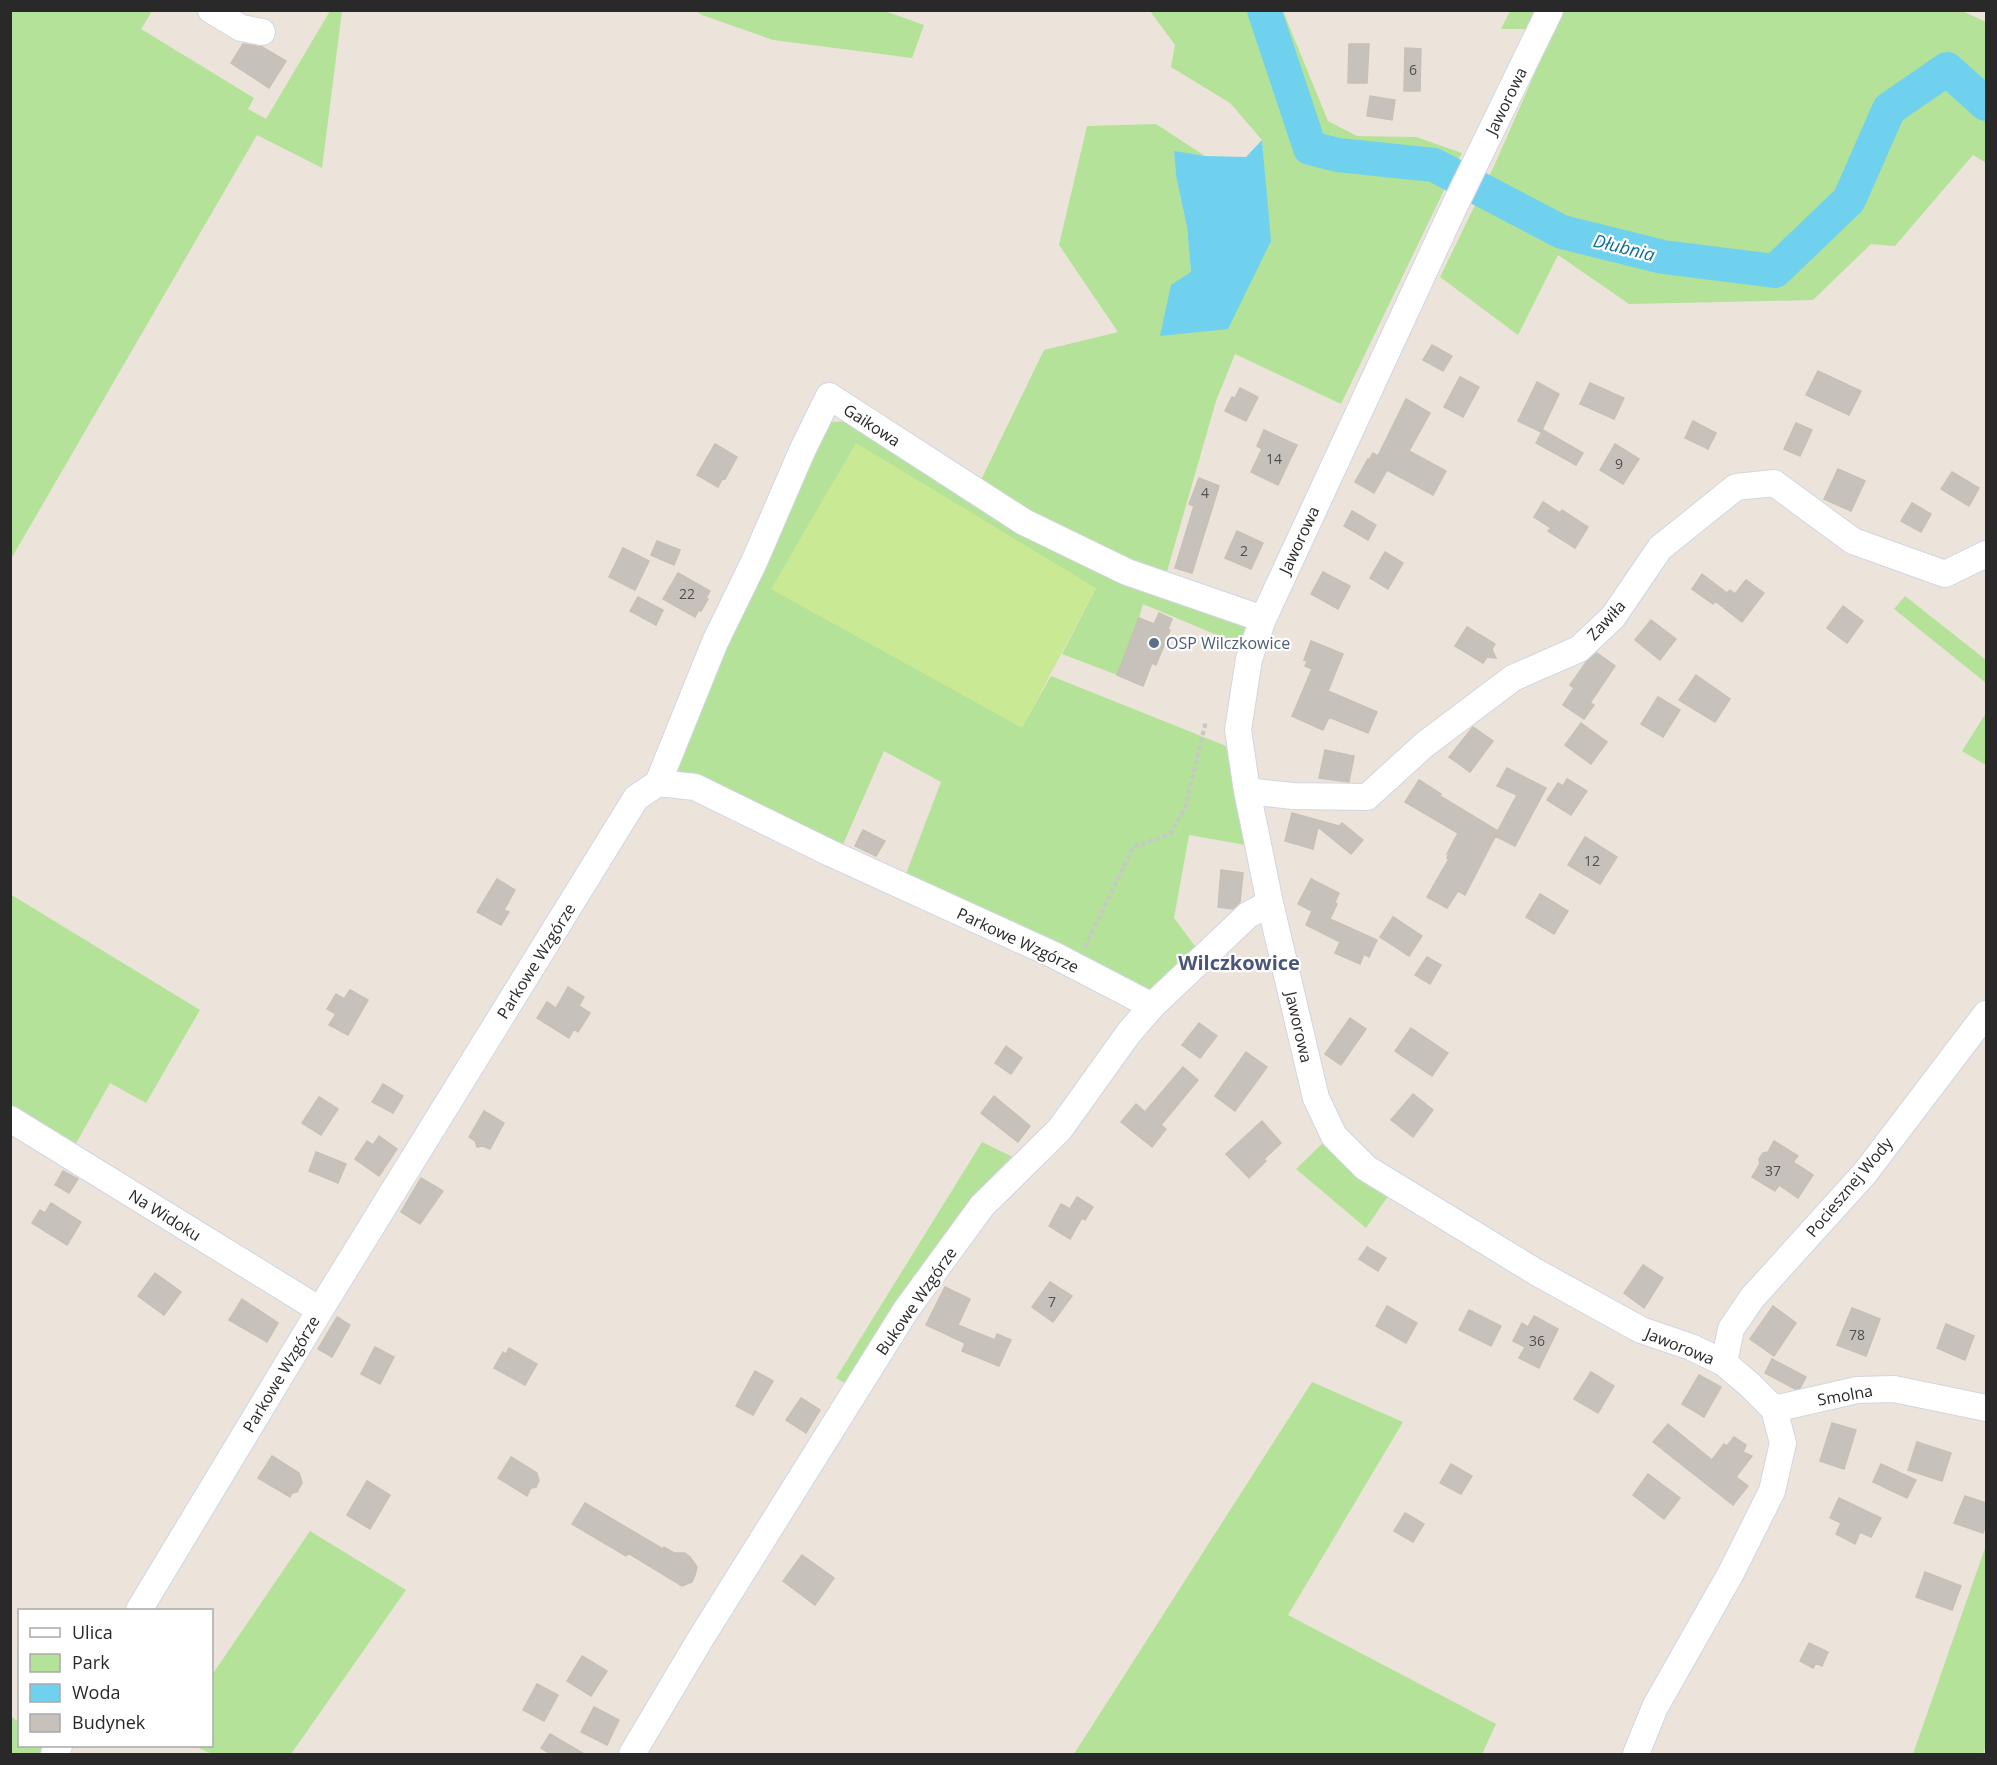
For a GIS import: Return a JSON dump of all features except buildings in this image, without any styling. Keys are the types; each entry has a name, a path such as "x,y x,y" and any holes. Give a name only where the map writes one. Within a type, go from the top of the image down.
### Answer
{"street":[{"path":"210,10 241,28 262,32"},
{"name":"Jaworowa","path":"1550,10 1454,207 1263,619 1249,659 1238,730 1247,791 1270,903 1316,1098 1334,1136 1366,1168 1536,1272 1641,1330 1691,1347 1724,1363 1774,1409"},
{"name":"Gaikowa","path":"658,783 716,642 829,396 1024,522 1127,572 1263,619"},
{"name":"Zawiła","path":"1247,791 1293,796 1367,797 1424,746 1513,678 1578,649 1613,617 1660,548 1736,487 1774,483 1853,541 1945,574 1986,554"},
{"name":"Parkowe Wzgórze","path":"140,1609 320,1310 636,798 658,783 695,787 830,853 1075,966 1152,1006"},
{"name":"Bukowe Wzgórze","path":"632,1755 701,1638 906,1310 982,1206 1060,1129 1128,1034 1152,1006 1248,915 1270,903"},
{"name":"Pociesznej Wody","path":"1724,1363 1731,1329 1752,1298 1865,1173 1986,1014"},
{"name":"Na Widoku","path":"10,1119 320,1310"},
{"name":"Smolna","path":"1774,1409 1857,1390 1894,1389 1986,1408"},
{"path":"1636,1755 1655,1707 1731,1573 1772,1491 1783,1443 1774,1409"}],"path":[{"path":"1075,966 1133,847 1170,834 1185,808 1206,721"}],"green space":[{"path":"11,10 152,11 141,29 254,98 248,109 266,119 330,11 342,11 322,168 257,135 11,559"},
{"path":"1960,10 1986,22 1986,163 1973,155 1895,246 1871,244 1813,300 1629,304 1558,255 1518,335 1440,277 1495,164 1562,11"},
{"path":"696,11 885,11 924,25 912,58 773,40"},
{"path":"1150,11 1283,11 1328,121 1357,136 1416,137 1462,153 1341,404 1235,354 1216,401 1166,575 1088,545 1037,518 981,480 1044,350 1118,332 1059,245 1087,126 1156,124 1205,156 1174,152 1176,176 1187,227 1191,272 1270,241 1262,140 1230,103 1171,67 1175,45"},
{"path":"1510,11 1537,11 1528,29 1501,29"},
{"path":"852,421 1245,626 1244,638 1236,643 1143,604 1117,675 1062,654 1096,588 771,588 1022,727 1051,676 1226,746 1246,845 1189,835 1174,918 1201,954 1149,993 904,879 941,782 884,751 840,851 673,773 729,628 829,422"},
{"path":"856,443 1096,588 1022,728 771,589"},
{"path":"1905,596 1986,660 1986,683 1894,609"},
{"path":"1986,713 1986,765 1962,751"},
{"path":"10,894 200,1010 146,1103 110,1083 70,1154 11,1121"},
{"path":"1327,1139 1391,1192 1366,1228 1296,1169"},
{"path":"982,1142 1019,1160 846,1384 836,1378"},
{"path":"1312,1382 1403,1422 1288,1615 1496,1724 1482,1754 1074,1754"},
{"path":"310,1531 406,1590 291,1754 212,1754 197,1747 213,1747 213,1674"},
{"path":"1985,1548 1986,1745 1983,1754 1913,1754"},
{"path":"10,1716 18,1721 18,1747 57,1747 70,1754 11,1754"}],"water":[{"path":"1262,140 1271,241 1228,329 1160,336 1171,285 1191,272 1187,227 1176,176 1174,151 1205,156 1246,157"}],"waterway":[{"name":"Dłubnia","path":"1264,10 1310,148 1338,155 1434,165 1562,232 1663,257 1775,271 1849,200 1889,109 1947,69 1986,104"}],"place":[{"name":"OSP Wilczkowice","path":"1154,643"}],"district":[{"name":"Wilczkowice","path":"1239,963"}]}
